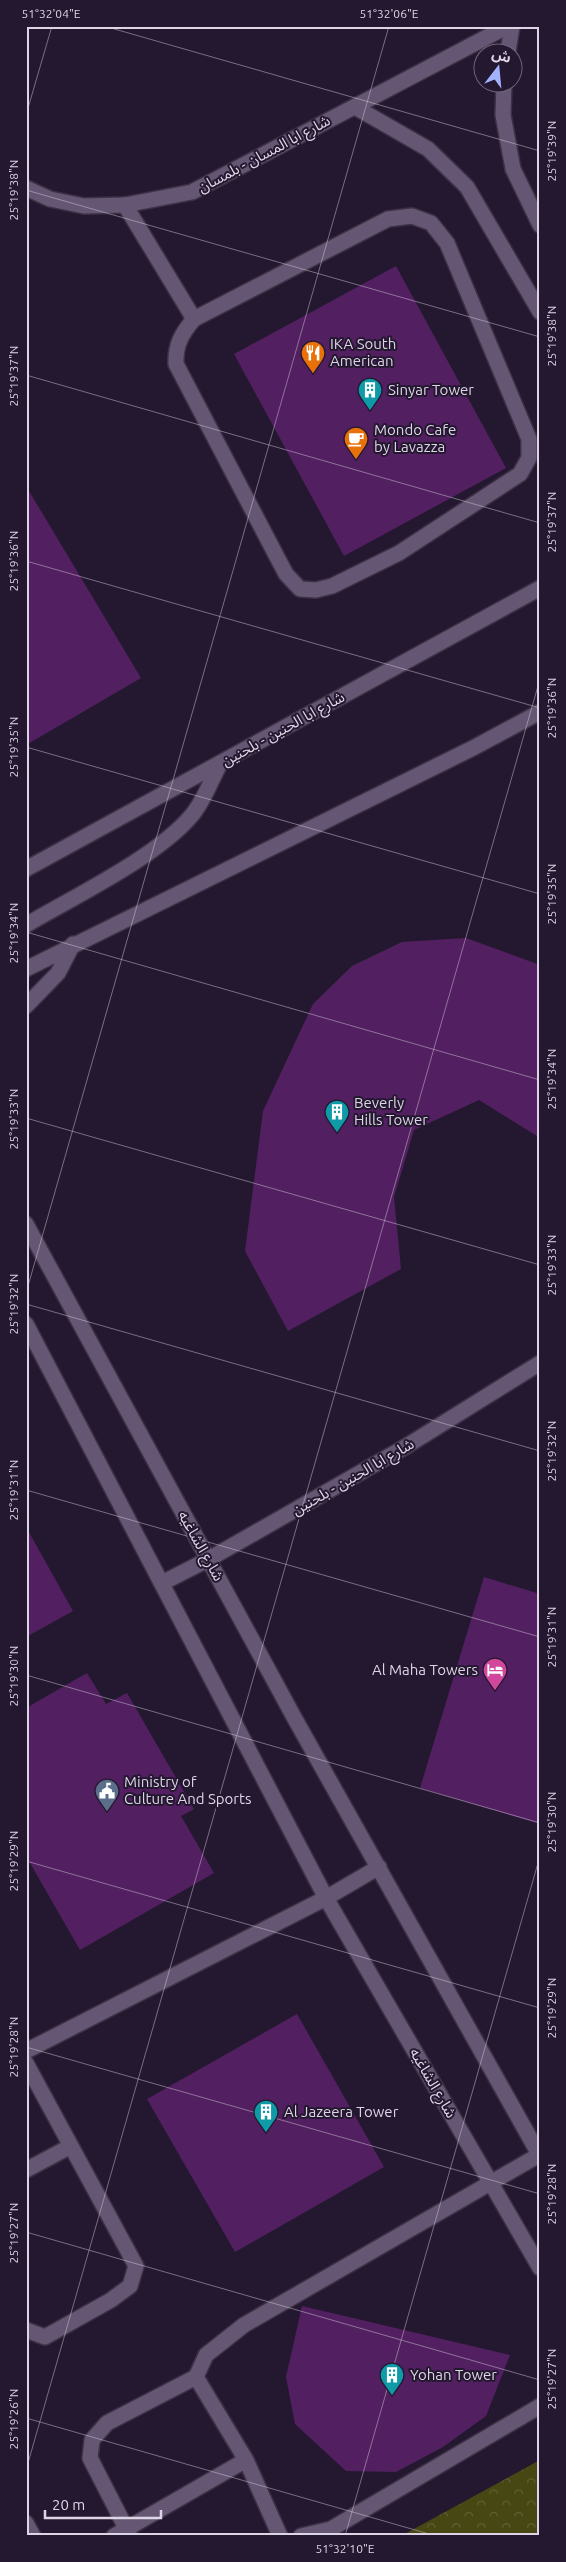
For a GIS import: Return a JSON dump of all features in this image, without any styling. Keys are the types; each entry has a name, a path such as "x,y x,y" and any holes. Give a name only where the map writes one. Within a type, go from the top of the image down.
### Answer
{"street":[{"name":"شارع ابا المسان - بلمسان","path":"26,188 50,199 84,206 125,205 192,192 508,26"},
{"path":"510,42 512,26"},
{"path":"504,92 503,115 513,169 540,225"},
{"path":"355,107 428,149 467,187 540,312"},
{"path":"125,205 194,319"},
{"path":"412,216 431,223 447,244 529,439 529,458 520,474 399,553 332,586 316,590 300,589 282,566 176,364 175,352 179,340 194,319 388,218 412,216"},
{"name":"شارع ابا الحنين - بلحنين","path":"26,869 540,588"},
{"path":"26,969 73,944 473,748 540,712"},
{"path":"26,925 137,859 180,828 194,813 220,764"},
{"path":"26,1006 58,972 73,944"},
{"name":"شارع الشاغيه","path":"26,1224 378,1867 540,2155"},
{"name":"شارع الشاغيه","path":"26,1324 326,1898 540,2268"},
{"name":"شارع ابا الحنين - بلحنين","path":"162,1583 209,1559 406,1447 540,1363"},
{"path":"26,2051 326,1898 378,1867"},
{"path":"26,2063 136,2266 130,2286 111,2300 45,2336 26,2330"},
{"path":"26,2170 71,2146"},
{"path":"246,2460 123,2534 90,2458 92,2440 107,2423 196,2377 206,2356 244,2325 540,2155"},
{"path":"196,2377 246,2460 280,2536"},
{"path":"301,2536 331,2529 540,2406"},
{"path":"26,2523 33,2536"}],"green space":[{"path":"540,2460 540,2536 401,2536"}],"building":[{"name":"Sinyar Tower","path":"396,266 506,468 344,556 234,354"},
{"path":"26,486 141,678 26,745"},
{"name":"Beverly Hills Tower","path":"466,938 540,965 540,1140 537,1136 479,1100 414,1130 394,1197 401,1269 288,1331 245,1251 263,1111 313,1004 352,966 402,942"},
{"path":"26,1527 73,1611 26,1637"},
{"name":"Al Maha Towers","path":"484,1577 540,1594 540,1824 420,1788"},
{"name":"Ministry of Culture And Sports","path":"87,1673 106,1704 127,1693 194,1809 181,1816 214,1873 80,1950 26,1856 26,1708"},
{"name":"Al Jazeera Tower","path":"297,2014 384,2167 235,2252 147,2099"},
{"name":"Yohan Tower","path":"302,2306 510,2355 486,2416 443,2447 396,2472 346,2471 295,2424 286,2377"}],"place":[{"name":"IKA South American","path":"313,374"},
{"name":"Sinyar Tower","path":"370,411"},
{"name":"Mondo Cafe by Lavazza","path":"356,460"},
{"name":"Beverly Hills Tower","path":"337,1133"},
{"name":"Al Maha Towers","path":"495,1691"},
{"name":"Ministry of Culture And Sports","path":"107,1812"},
{"name":"Al Jazeera Tower","path":"266,2133"},
{"name":"Yohan Tower","path":"392,2396"}]}
